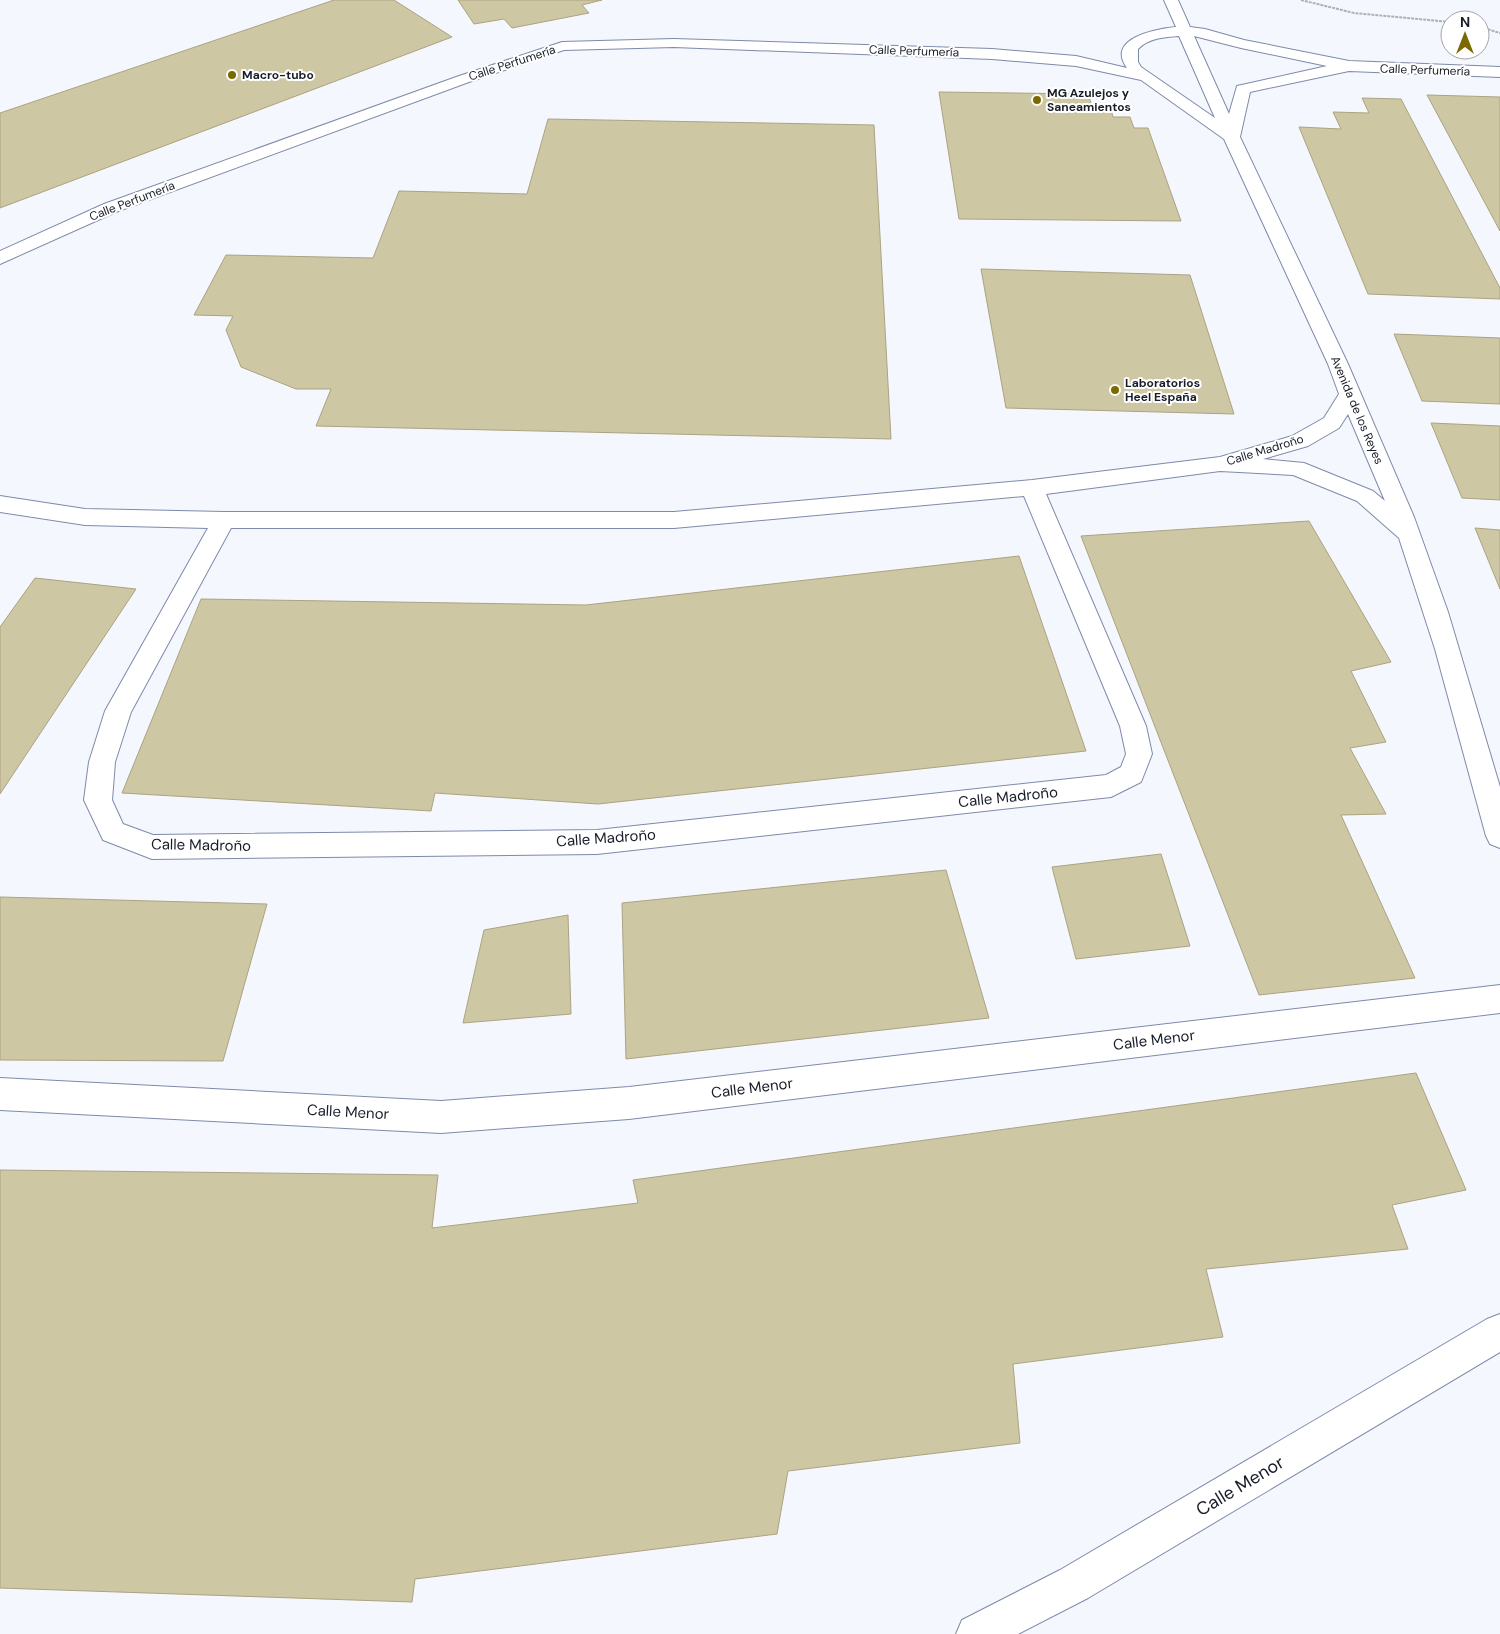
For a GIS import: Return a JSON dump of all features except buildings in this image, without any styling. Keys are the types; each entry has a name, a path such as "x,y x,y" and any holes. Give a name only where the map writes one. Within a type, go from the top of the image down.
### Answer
{"street":[{"name":"Avenida de los Reyes","path":"1172,2 1232,137 1338,364 1349,395 1410,536 1440,620 1500,836"},
{"name":"Calle Perfumería","path":"1146,37 1172,2"},
{"name":"Calle Perfumería","path":"1232,137 1146,77 1130,62 1131,48 1146,37 1164,32 1185,31 1205,33 1241,44 1349,66 1500,72"},
{"name":"Calle Perfumería","path":"0,258 110,208 464,79 562,46 674,43 992,54 1076,61 1146,77 1183,90 1212,93 1349,66"},
{"path":"1232,137 1243,88"},
{"name":"Calle Madroño","path":"0,504 85,517 224,520 674,520 1032,488 1220,464 1300,441 1332,423 1349,395"},
{"name":"Calle Madroño","path":"1220,464 1296,468 1365,496 1410,536"},
{"name":"Calle Madroño","path":"224,520 118,711 102,762 98,800 113,832 152,847 597,842 1111,786 1132,774 1139,754 1133,726 1032,488"},
{"name":"Calle Menor","path":"0,1094 441,1117 629,1103 1500,999"},
{"name":"Calle Menor","path":"976,1634 1074,1584 1500,1332"}],"path":[{"path":"1301,0 1377,16 1440,21"}],"place":[{"name":"Macro-tubo","path":"232,75"},
{"name":"MG Azulejos y Saneamientos","path":"1037,100"},
{"name":"Laboratorios Heel España","path":"1115,390"}]}
